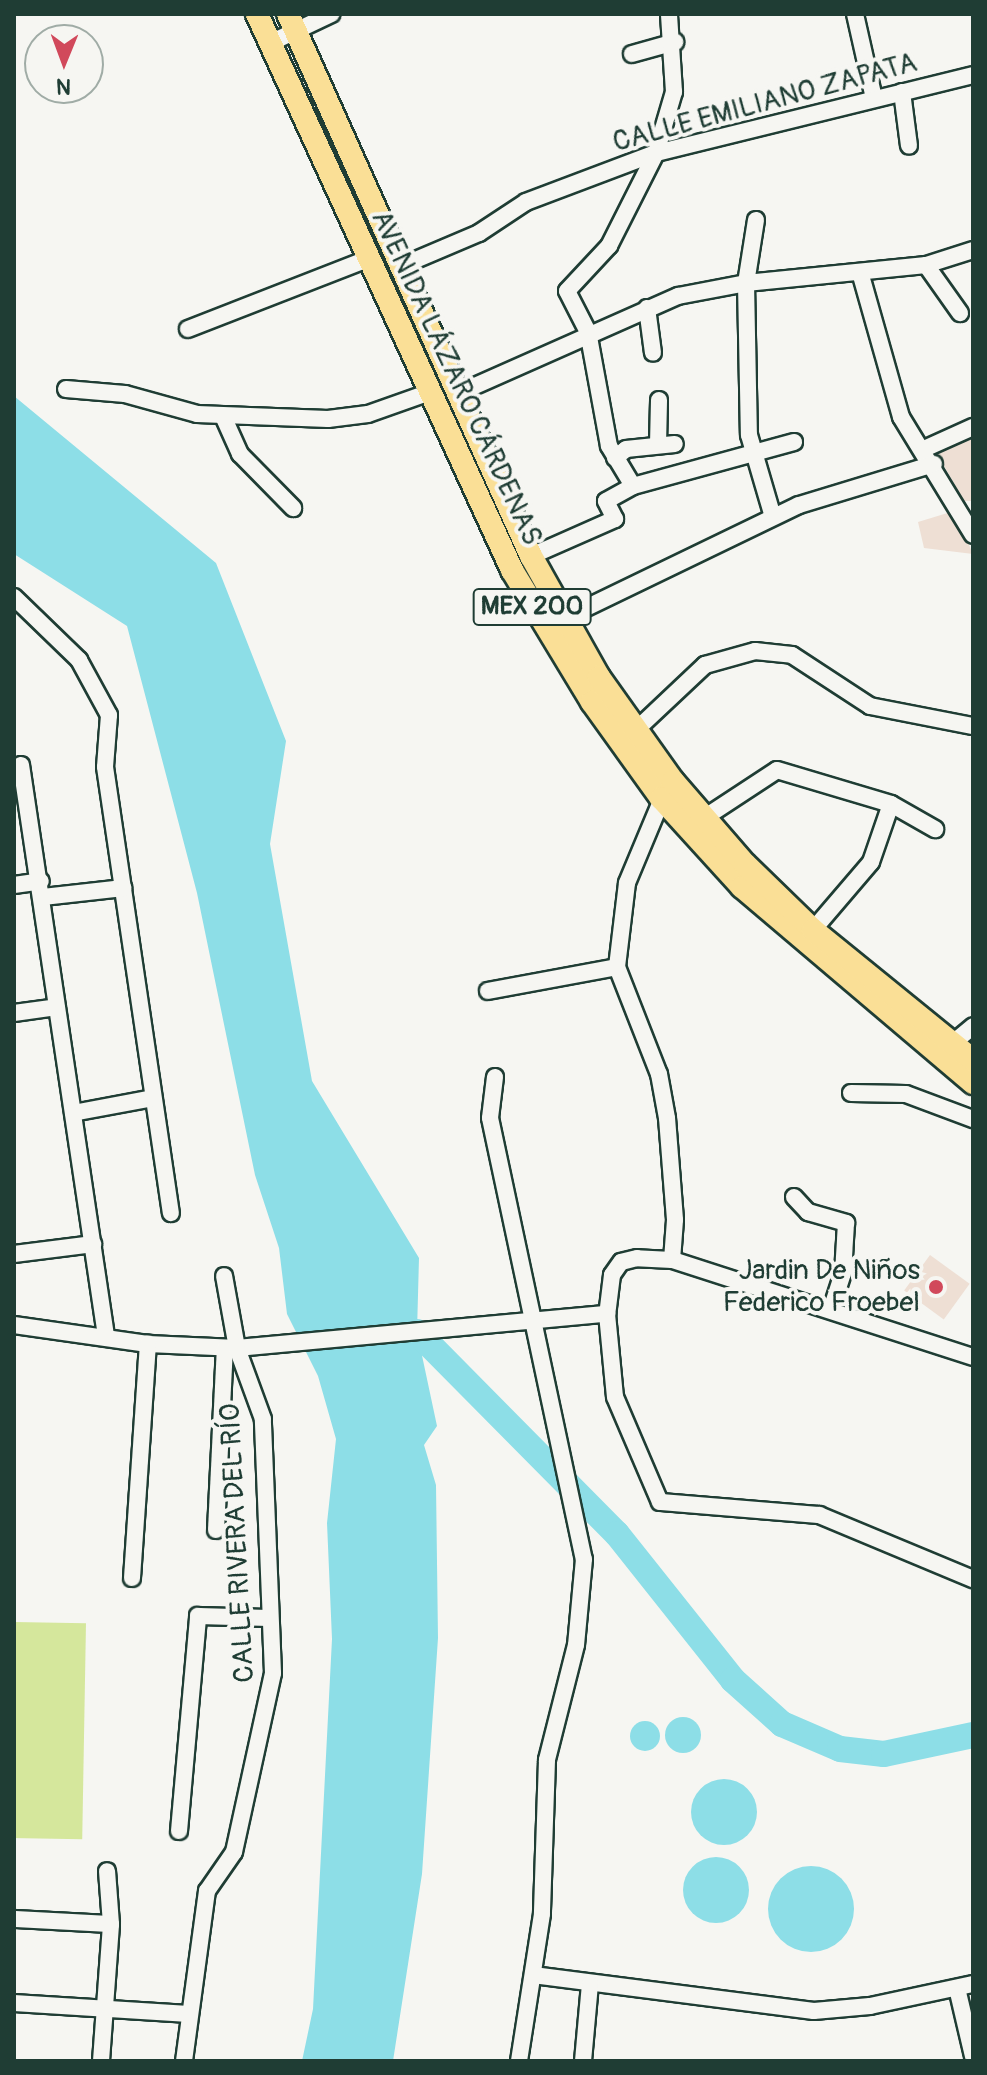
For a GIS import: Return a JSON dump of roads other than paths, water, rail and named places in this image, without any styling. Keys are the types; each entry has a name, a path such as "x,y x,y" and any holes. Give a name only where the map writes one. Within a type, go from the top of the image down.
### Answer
{"main road":[{"name":"AVENIDA LÁZARO CÁRDENAS","path":"257,14 430,392 543,625 742,887 973,1083"},
{"name":"AVENIDA LÁZARO CÁRDENAS","path":"292,22 399,267 531,556 563,619 636,730 667,789 704,818 813,930 963,1045 973,1060"}],"street":[{"path":"270,43 292,22 331,14"},
{"path":"633,486 615,458 604,429 588,332 568,286 609,246 656,153 674,92 675,42 669,14"},
{"path":"855,14 874,98"},
{"path":"632,54 675,42"},
{"name":"CALLE EMILIANO ZAPATA","path":"399,267 479,233 526,202 656,153 789,124 874,98 973,75"},
{"path":"902,92 909,146"},
{"path":"756,220 746,283 753,454 773,517"},
{"path":"459,393 588,332 647,308 746,283 926,265 972,252"},
{"path":"188,329 368,259"},
{"path":"926,265 960,313"},
{"path":"860,272 901,417 934,464 973,535"},
{"path":"647,308 653,353"},
{"path":"66,389 125,394 223,416 341,417 403,405 430,392"},
{"path":"615,458 626,449 666,444 659,400"},
{"path":"223,416 240,454 293,508"},
{"path":"924,449 973,427"},
{"path":"531,556 613,518 606,501 633,486 794,442"},
{"path":"563,619 773,517 849,486 881,484 934,464"},
{"path":"14,597 79,660 109,715 105,767 171,1213"},
{"path":"636,730 705,665 736,653 764,651 792,655 870,706 973,726"},
{"path":"21,765 42,889 106,1336"},
{"path":"704,818 765,781 777,770 891,804 935,829"},
{"path":"667,789 627,883 617,967 659,1074 672,1163 672,1260"},
{"path":"813,930 871,862 891,804"},
{"path":"14,885 42,889 123,888"},
{"path":"488,991 617,967"},
{"path":"14,1013 57,1007"},
{"path":"963,1045 973,1026"},
{"path":"495,1077 490,1118 584,1559 576,1645 547,1760 545,1870 519,2061 526,2061"},
{"path":"851,1093 906,1094 973,1119"},
{"path":"73,1113 153,1098"},
{"path":"794,1197 808,1212 846,1223 843,1273 831,1310"},
{"path":"14,1254 93,1244"},
{"path":"973,1357 672,1260 621,1262 612,1275 607,1314 615,1397 660,1502 819,1515 973,1579"},
{"path":"216,1530 231,1348 224,1276"},
{"path":"14,1325 148,1344 231,1348 531,1318 607,1314"},
{"path":"132,1578 148,1344"},
{"name":"CALLE RIVERA DEL RÍO","path":"184,2061 207,1891 234,1852 272,1696 263,1419 231,1348"},
{"path":"179,1831 198,1616 269,1618"},
{"path":"101,2061 111,1924 107,1871"},
{"path":"14,1919 111,1924"},
{"path":"533,1975 814,2011 965,1986 973,2056"},
{"path":"583,2061 590,1984"},
{"path":"14,2003 189,2014"}],"water":[{"path":"14,396 216,563 286,741 270,844 312,1081 419,1258 417,1332 437,1426 424,1445 436,1485 438,1638 422,1874 393,2061 302,2061 313,2009 332,1639 327,1523 336,1439 318,1376 287,1314 279,1248 255,1175 197,893 127,626 14,554"},
{"path":"683,1717 696,1722 701,1735 696,1748 683,1753 670,1748 665,1735 670,1722"},
{"path":"645,1721 651,1722 659,1730 659,1742 651,1750 645,1751 639,1750 631,1742 630,1736 631,1730 639,1722"},
{"path":"724,1779 737,1782 747,1789 754,1799 757,1812 754,1825 747,1835 737,1842 724,1845 711,1842 701,1835 694,1825 691,1812 694,1799 701,1789 711,1782"},
{"path":"716,1857 729,1860 739,1867 746,1877 749,1890 746,1903 739,1913 729,1920 716,1923 703,1920 693,1913 686,1903 683,1890 686,1877 693,1867 703,1860"},
{"path":"811,1866 835,1873 847,1885 854,1909 847,1933 835,1945 811,1952 787,1945 775,1933 768,1909 775,1885 787,1873"}],"waterway":[{"path":"417,1332 617,1534 733,1680 782,1724 840,1749 884,1754 973,1735"}],"place":[{"name":"Jardin De Niños Federico Froebel","path":"936,1287"}]}
